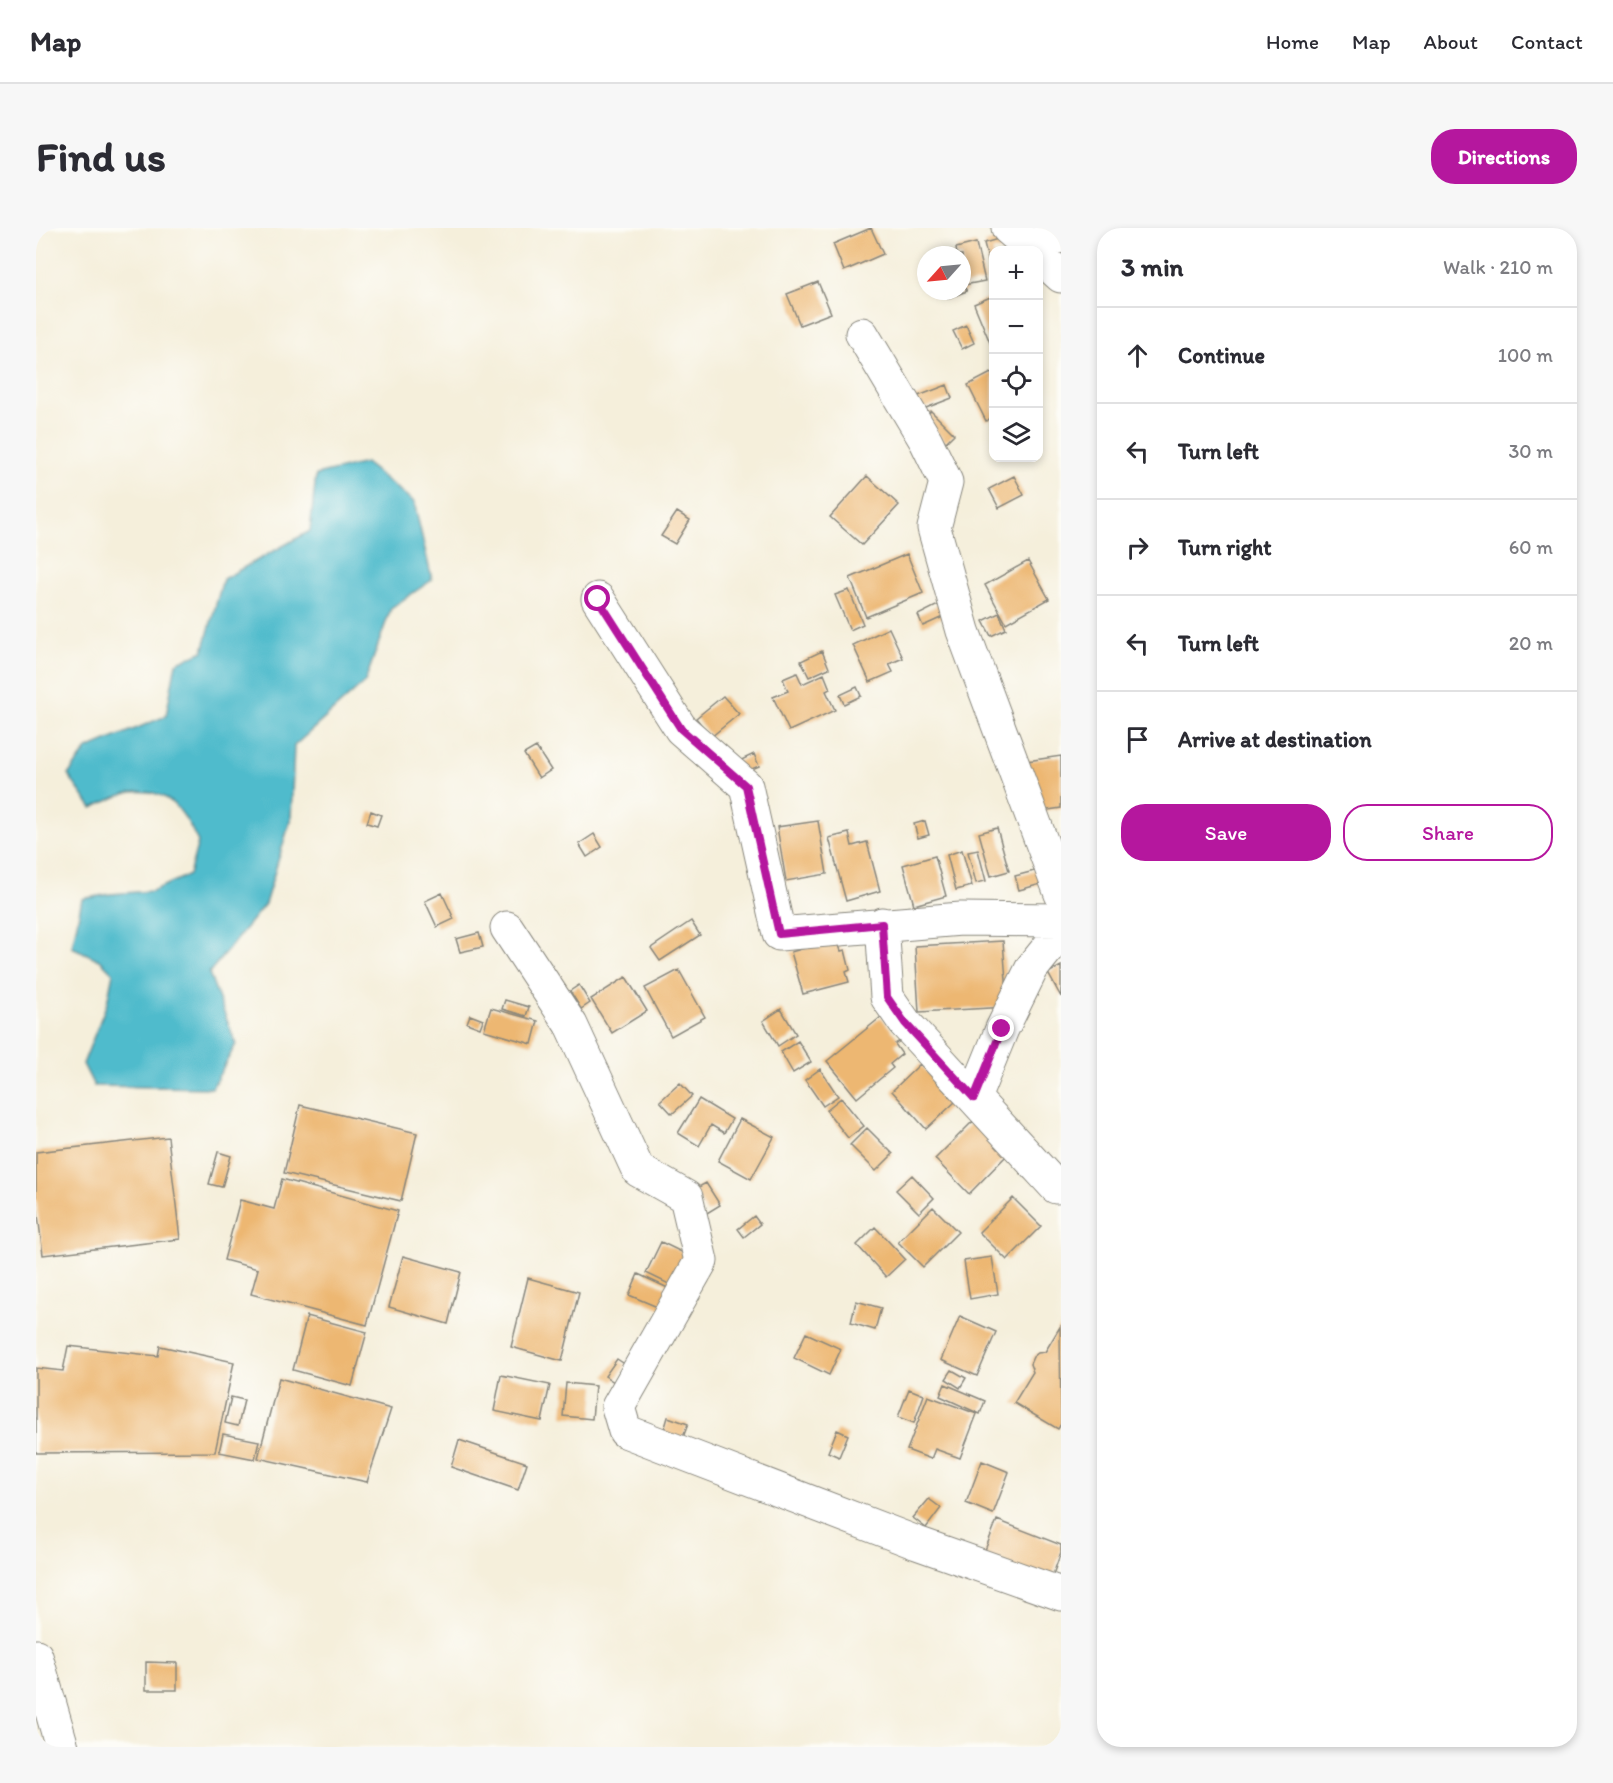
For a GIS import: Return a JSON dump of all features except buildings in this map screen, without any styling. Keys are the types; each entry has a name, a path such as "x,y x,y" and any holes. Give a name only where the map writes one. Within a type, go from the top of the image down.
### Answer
{"street":[{"path":"1027,245 1061,236"},
{"path":"1027,245 1061,276"},
{"path":"862,334 926,441 946,482 933,528 963,631 1061,894"},
{"path":"598,599 681,729 746,786 779,934 961,919 1061,920"},
{"path":"882,924 887,997 905,1023 1056,1187 1061,1183"},
{"path":"507,928 571,1025 638,1170 686,1197 701,1261 618,1407 625,1431 917,1543 1061,1594"},
{"path":"974,1098 1002,1029 1032,968 1061,932"},
{"path":"36,1656 62,1747"}],"water":[{"path":"365,463 414,502 432,580 391,608 365,682 294,746 291,818 265,904 209,973 236,1044 212,1088 94,1086 83,1064 107,1003 113,973 100,960 72,947 82,899 152,891 189,875 198,842 181,812 166,798 145,792 132,792 92,808 68,775 87,749 166,716 176,663 203,651 223,579 310,531 316,475"}],"route":[{"path":"598,599 681,729 746,786 779,934 882,924 887,997 905,1023 974,1098 1002,1029"}]}
